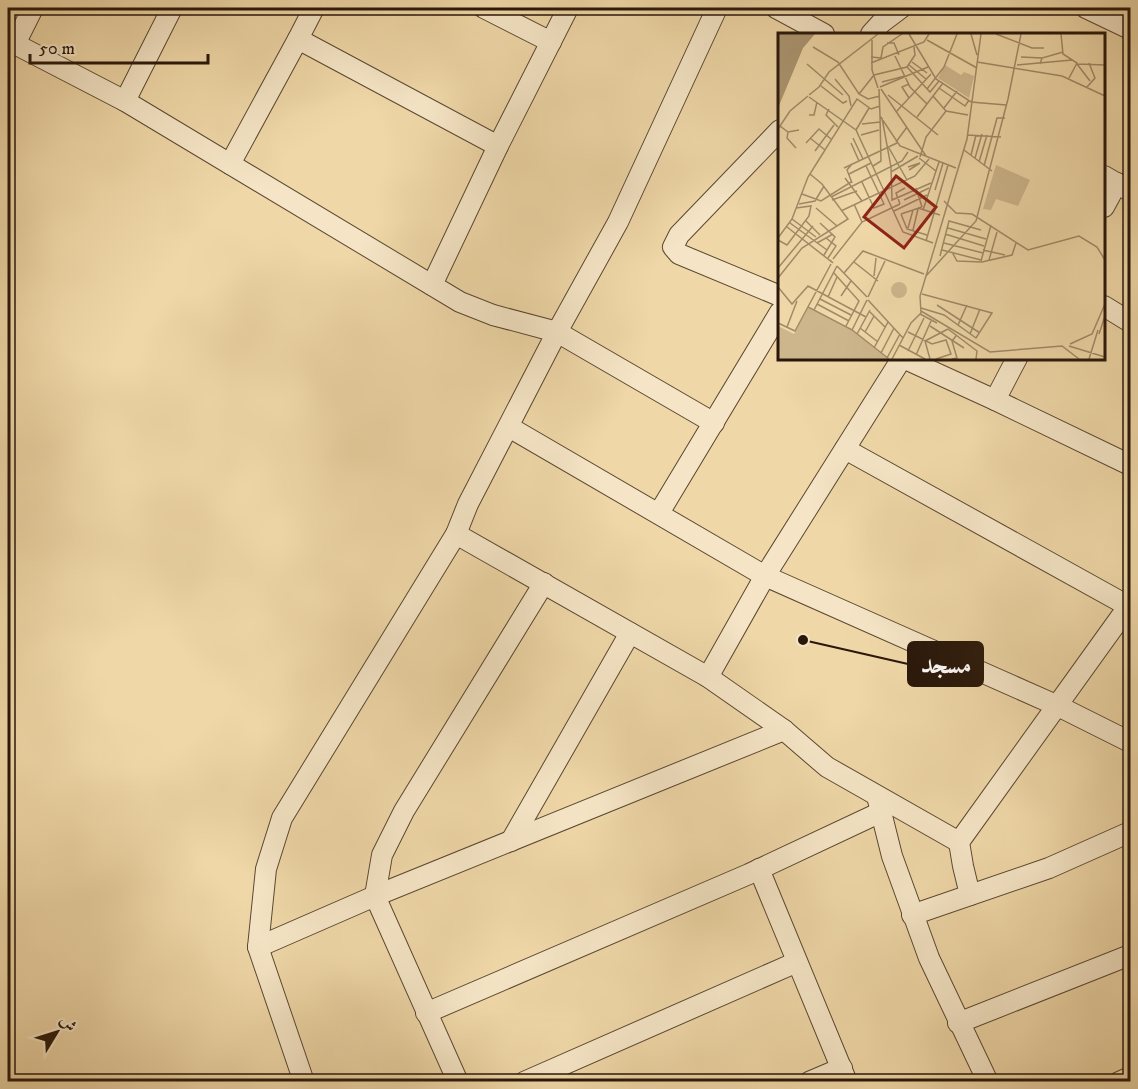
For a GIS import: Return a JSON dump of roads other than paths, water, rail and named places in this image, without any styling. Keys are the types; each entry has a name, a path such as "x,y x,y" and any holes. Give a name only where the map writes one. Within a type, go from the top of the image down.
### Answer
{"street":[{"path":"33,8 11,43 125,101 460,302 493,315 556,332 714,423"},
{"path":"125,101 172,8"},
{"path":"231,164 314,8"},
{"path":"484,8 551,42"},
{"path":"432,285 498,146 568,8"},
{"path":"304,1082 258,947 266,869 282,818 456,534 468,504 556,332 618,222 717,8"},
{"path":"776,8 822,33"},
{"path":"871,33 901,8"},
{"path":"1086,8 1131,29"},
{"path":"298,39 498,146"},
{"path":"778,132 679,235 674,247 679,254 778,295"},
{"path":"1105,205 1117,183"},
{"path":"1105,307 1131,322"},
{"path":"659,513 778,315"},
{"path":"708,677 765,576 901,360"},
{"path":"906,360 1131,465"},
{"path":"995,400 1016,360"},
{"path":"509,427 765,576 1058,706 1131,742"},
{"path":"845,449 1130,606 959,842 970,895"},
{"path":"456,534 708,677 784,730 827,767 879,804 959,842"},
{"path":"458,1082 375,896 382,855 404,811 544,583"},
{"path":"511,841 630,633"},
{"path":"258,947 375,896 784,730"},
{"path":"426,1013 759,869 879,804"},
{"path":"879,804 892,856 912,915 958,1023 988,1082"},
{"path":"912,915 1049,868 1131,832"},
{"path":"759,869 844,1075 809,1082"},
{"path":"958,1023 1131,956"},
{"path":"524,1082 797,962"},
{"path":"1119,1082 1131,1077"}],"place":[{"name":"مسجد","path":"803,640"}]}
